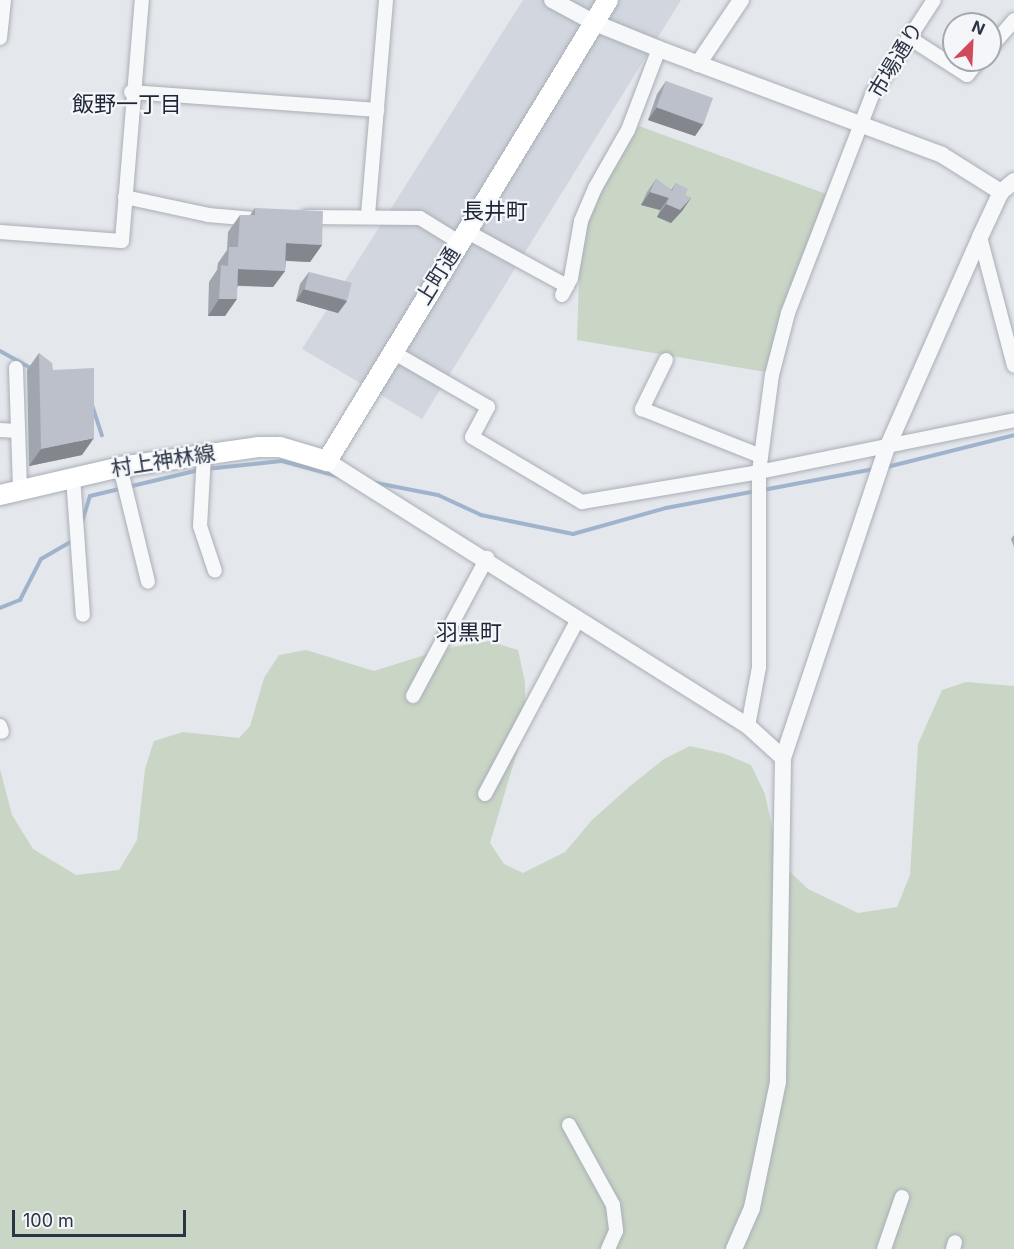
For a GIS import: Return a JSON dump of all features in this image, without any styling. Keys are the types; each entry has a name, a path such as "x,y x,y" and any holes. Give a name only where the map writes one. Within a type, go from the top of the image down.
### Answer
{"main road":[{"name":"上町通","path":"327,461 391,351 608,0"},
{"name":"村上神林線","path":"0,495 120,466 280,447 327,461"}],"street":[{"path":"0,38 4,0"},
{"path":"0,232 122,241 131,92 142,0"},
{"path":"368,215 386,0"},
{"path":"552,0 595,23 659,49 861,122 942,155 1001,192"},
{"path":"698,64 741,0"},
{"name":"市場通り","path":"748,726 759,667 759,472 772,375 788,313 872,95 933,1"},
{"path":"1002,34 1014,20"},
{"path":"908,37 942,59"},
{"path":"292,218 368,215 420,218 462,237 564,291 581,221 594,188 628,130 659,49"},
{"path":"131,92 377,110"},
{"path":"734,1249 752,1208 778,1082 783,758 887,448 1001,192 1014,181"},
{"path":"125,197 208,215 271,218"},
{"path":"980,237 1010,337 1014,366"},
{"path":"391,351 488,407 472,437 582,502 887,448 1014,420"},
{"path":"666,360 642,409 761,456"},
{"path":"16,368 20,490"},
{"path":"0,430 17,431"},
{"path":"204,455 200,526 216,571"},
{"path":"327,461 487,558 578,619 748,726 783,758"},
{"path":"120,466 148,582"},
{"path":"74,477 83,615"},
{"path":"413,696 487,558"},
{"path":"485,794 578,619"},
{"path":"569,1125 613,1205 616,1231 608,1249"},
{"path":"884,1249 902,1197"}],"shaded area":[{"path":"523,0 681,0 422,419 302,349"}],"green space":[{"path":"639,126 829,195 796,285 778,374 577,340 580,246 596,196"},
{"path":"489,641 518,650 525,682 525,725 490,843 504,864 523,873 565,852 592,820 629,787 664,759 690,746 725,754 751,765 765,794 779,861 808,889 858,913 897,907 910,875 918,744 942,690 966,682 1014,686 1014,1249 0,1249 0,769 12,815 33,849 76,875 119,870 137,840 145,769 154,741 183,732 239,738 250,726 264,678 279,655 306,650 374,671 447,648"}],"building":[{"path":"666,81 713,98 703,124 656,107"},
{"path":"656,179 672,191 676,183 688,189 685,195 691,198 680,210 666,204 669,198 650,192"},
{"path":"255,208 323,211 322,245 286,243 285,271 238,269 237,299 219,299 221,265 228,266 229,247 238,247 240,215 255,215"},
{"path":"309,272 352,283 347,300 305,289"},
{"path":"39,353 52,363 53,370 94,368 94,438 41,449"}],"waterway":[{"path":"0,351 32,369"},
{"path":"92,405 102,435"},
{"path":"887,467 1014,435"},
{"path":"206,469 282,461 340,477"},
{"path":"763,490 874,469"},
{"path":"82,522 90,496 199,470"},
{"path":"371,482 438,495 481,515 573,534 666,508 756,491"},
{"path":"0,608 20,600 41,559 74,540"}],"district":[{"name":"飯野一丁目","path":"127,105"},
{"name":"長井町","path":"495,212"},
{"name":"羽黒町","path":"469,633"}]}
